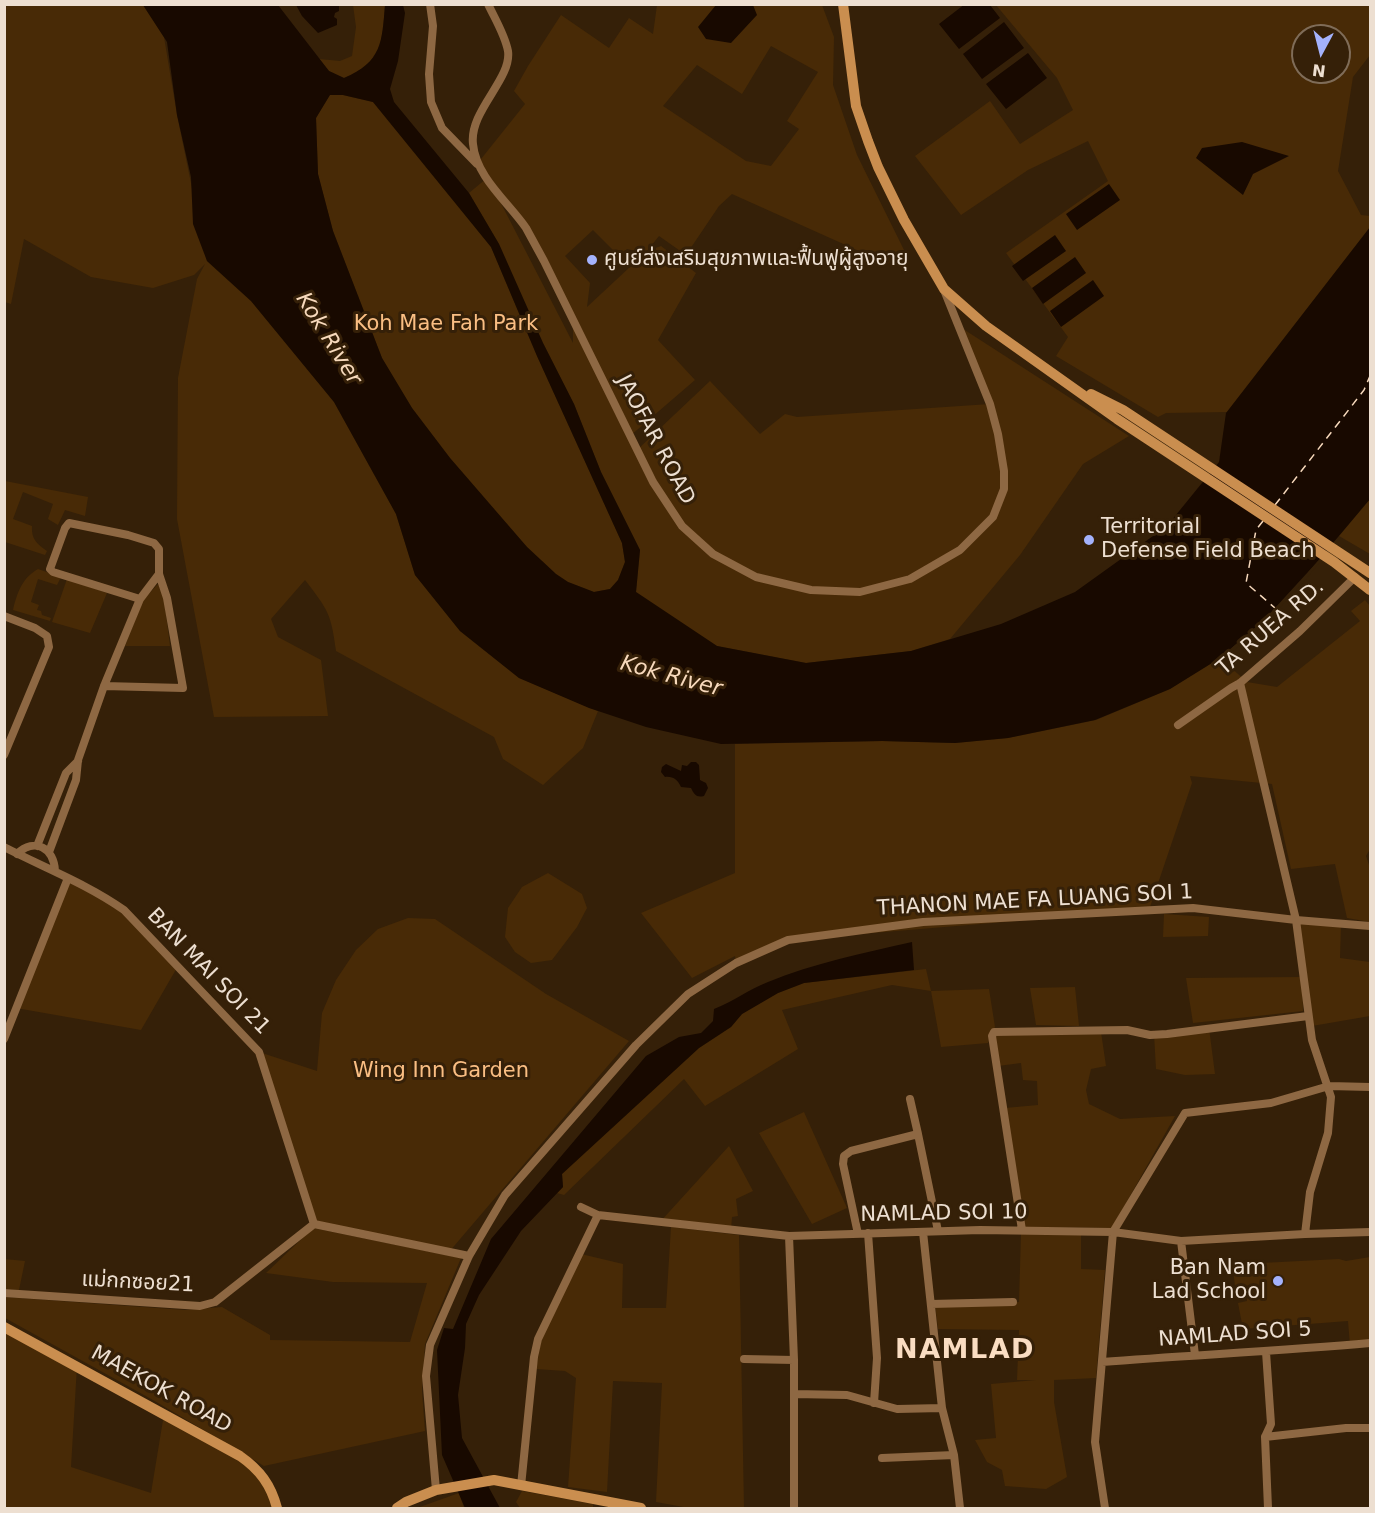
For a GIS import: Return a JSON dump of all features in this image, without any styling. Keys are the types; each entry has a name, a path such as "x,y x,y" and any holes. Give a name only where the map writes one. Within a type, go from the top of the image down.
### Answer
{"street":[{"path":"430,4 433,26 429,74 432,102 442,128 477,164"},
{"name":"JAOFAR ROAD","path":"488,4 505,39 508,54 504,70 476,120 472,142 477,164 526,229 653,482 682,526 713,554 756,577 811,590 860,592 910,579 960,550 993,518 1004,489 1004,471 998,434 990,404 944,289"},
{"path":"843,4 856,106 868,141 904,220 944,289 986,326 1057,375 1371,573"},
{"path":"1120,415 1334,562 1371,590"},
{"path":"104,686 183,688 167,598 159,574 159,549 154,543 128,535 69,523 50,568 53,572 140,599"},
{"path":"49,852 76,780 78,760 104,686 140,599 159,574"},
{"name":"TA RUEA RD.","path":"1178,725 1240,683 1300,631 1355,577"},
{"path":"4,616 35,628 47,636 49,647 4,755"},
{"path":"1240,683 1296,920 1308,1016 1319,1064 1329,1086 1331,1108 1328,1133 1310,1192 1305,1234"},
{"path":"37,846 66,773 78,760"},
{"path":"17,854 23,848 31,845 42,847 49,852 55,862 55,872"},
{"name":"BAN MAI SOI 21","path":"4,847 103,896 124,910 259,1052 314,1224"},
{"path":"4,1039 68,878"},
{"name":"THANON MAE FA LUANG SOI 1","path":"436,1490 426,1376 430,1345 469,1256 505,1195 636,1045 688,994 736,963 788,940 923,922 1193,908 1371,926"},
{"path":"1022,1230 996,1066 992,1036 994,1032 1127,1030 1150,1035 1308,1016"},
{"path":"1105,1509 1095,1442 1113,1232 1185,1113 1271,1103 1329,1086 1371,1088"},
{"path":"910,1099 938,1231"},
{"path":"874,1403 878,1358 863,1234 843,1164 844,1156 851,1151 918,1134"},
{"name":"NAMLAD SOI 10","path":"581,1207 598,1215 789,1236 1022,1230 1113,1232 1181,1241 1371,1232"},
{"path":"521,1486 534,1357 538,1339 598,1215"},
{"path":"314,1224 469,1256"},
{"name":"แม่กกซอย21","path":"4,1293 200,1306 215,1302 314,1224"},
{"path":"923,1232 942,1408 954,1455 960,1509"},
{"path":"789,1236 794,1360 794,1509"},
{"path":"1181,1241 1195,1355"},
{"path":"931,1304 1013,1302"},
{"name":"MAEKOK ROAD","path":"4,1327 240,1456 264,1477 277,1509"},
{"name":"NAMLAD SOI 5","path":"1102,1362 1371,1343"},
{"path":"1266,1352 1271,1424 1266,1437 1268,1509"},
{"path":"744,1359 794,1360"},
{"path":"794,1394 847,1395 897,1409 942,1408"},
{"path":"1266,1437 1347,1428 1371,1428"},
{"path":"882,1458 954,1455"},
{"path":"397,1509 406,1502 436,1490 494,1480 641,1509"}],"green space":[{"path":"5,5 143,5 164,37 177,115 207,261 251,301 334,402 396,514 415,575 460,631 519,678 598,711 583,748 543,785 503,759 494,737 336,651 327,612 305,580 271,619 278,637 321,660 328,716 214,717 177,519 178,378 197,279 205,264 194,275 153,288 91,277 24,239 11,304 5,302"},
{"path":"353,5 385,5 383,30 373,58 357,72 344,78 329,71 319,59 340,61 352,56 356,27"},
{"path":"657,5 822,5 834,37 833,85 857,155 904,250 888,264 732,194 719,206 686,255 659,236 647,251 661,246 696,273 658,340 695,380 630,436 637,450 710,381 760,434 785,414 797,417 990,404 957,325 1129,436 1083,464 1020,555 950,639 911,651 806,663 717,646 636,592 640,550 601,472 574,404 543,343 499,244 469,193 487,178 477,164 525,104 514,91 561,15 609,48 629,18 653,34","holes":["771,46 818,72 787,121 799,129 771,166 746,161 663,106 697,65 742,94","490,182 526,229 573,320 573,343","593,230 619,256 627,249 645,253 587,307 590,283 565,256"]},
{"path":"996,5 1370,5 1370,55 1353,77 1338,171 1361,215 1370,216 1370,230 1313,358 1196,491 1219,462 1228,412 1166,413 1158,417 1056,356 1068,337 1006,253 1108,181 1088,141 1028,170 961,215 915,156 990,101 1020,144 1073,110 1057,78"},
{"name":"Koh Mae Fah Park","path":"330,94 373,102 491,247 537,356 622,543 625,562 618,580 610,589 594,592 568,582 527,547 450,458 412,408 382,358 333,231 318,174 316,118"},
{"path":"5,481 88,497 85,516 65,510 58,525 48,519 53,504 23,492 13,519 32,526 35,541 47,551 45,555 5,542"},
{"path":"1370,499 1370,554 1339,536"},
{"path":"38,569 61,577 57,585 38,579 31,602 39,605 37,610 41,611 42,615 51,618 50,621 13,610 21,587"},
{"path":"67,579 107,593 90,633 52,622"},
{"path":"158,584 164,598 170,646 125,646 143,600"},
{"path":"1365,600 1370,606 1370,849 1366,856 1370,868 1370,922 1347,918 1335,864 1291,869 1272,784 1190,776 1192,783 1149,910 788,940 736,963 735,956 692,978 641,913 735,873 735,744 882,741 955,743 1008,738 1096,720 1170,689 1220,658 1247,682 1277,687 1360,621 1351,611"},
{"path":"548,873 582,894 587,908 577,927 552,960 531,963 515,952 505,937 508,908 522,887"},
{"path":"68,878 103,896 178,966 141,1030 16,1008"},
{"path":"1164,914 1209,917 1208,936 1163,937"},
{"name":"Wing Inn Garden","path":"408,918 435,919 546,994 629,1041 449,1252 314,1224 259,1052 317,1071 322,1013 336,980 356,950 378,929"},
{"path":"1296,920 1341,923 1340,958 1370,962 1370,1016 1312,1026"},
{"path":"926,969 931,991 892,985 782,1010 798,1049 705,1106 684,1079 564,1195 557,1193 563,1187 562,1174 699,1048 731,1027 742,1014 778,993 804,983"},
{"path":"1302,977 1303,1011 1193,1023 1186,978"},
{"path":"1075,987 1079,1026 1036,1025 1030,988"},
{"path":"989,989 995,1027 988,1043 941,1047 931,991"},
{"path":"1209,1028 1215,1074 1185,1075 1156,1069 1154,1034"},
{"path":"1101,1032 1106,1066 1091,1069 1086,1090 1089,1104 1120,1119 1175,1116 1112,1228 1024,1227 1005,1108 1038,1105 1037,1081 1023,1080 1021,1063 998,1066 994,1036"},
{"path":"804,1112 847,1208 812,1224 759,1133"},
{"path":"729,1146 753,1191 736,1199 738,1216 732,1217 731,1229 660,1222"},
{"path":"671,1227 739,1235 744,1508 689,1508 656,1502 662,1383 613,1381 607,1492 568,1487 576,1378 565,1371 536,1369 542,1336 581,1254 623,1264 622,1308 666,1308"},
{"path":"313,1228 461,1258 425,1344 422,1391 425,1431 264,1466 153,1400 5,1318 4,1297 185,1310 222,1307 270,1335 270,1340 410,1342 427,1283 333,1282 266,1273"},
{"path":"1021,1234 1081,1235 1081,1269 1105,1270 1096,1378 1054,1380 1054,1402 1067,1477 1046,1489 1005,1486 1002,1470 987,1462 975,1440 996,1438 991,1384 1036,1380 1017,1380 1019,1330 938,1329 935,1304 1019,1302"},
{"path":"1370,1257 1370,1343 1350,1345 1348,1321 1243,1329 1238,1303 1247,1301 1245,1286 1235,1286 1233,1269 1242,1264 1339,1259 1346,1261"},
{"path":"4,1259 25,1261 19,1290 5,1289"},
{"path":"4,1327 77,1366 71,1467 151,1493 164,1414 244,1459 273,1495 277,1508 5,1508"},
{"path":"522,1491 593,1504 593,1508 520,1508 516,1502"},
{"path":"459,1493 464,1508 417,1508"}],"water":[{"path":"965,4 990,5 1000,18 959,49 939,24"},
{"name":"Kok River","path":"143,5 278,5 329,71 344,78 357,72 373,58 381,40 385,5 403,5 405,13 398,61 390,89 394,102 469,193 499,244 543,343 574,404 601,472 640,550 636,592 717,646 806,663 911,651 1001,624 1075,592 1167,526 1219,462 1226,413 1370,227 1370,499 1301,581 1264,620 1220,658 1170,689 1095,720 1008,738 955,743 882,741 721,744 646,727 589,708 519,678 460,631 415,575 396,514 334,402 251,301 207,261 193,224 191,177 177,115 167,42","holes":["330,95 343,95 373,102 491,247 537,356 622,543 625,562 618,580 610,589 594,592 568,582 527,547 450,458 412,408 382,358 333,231 318,174 316,118"]},
{"path":"296,5 339,5 339,11 334,17 337,19 337,25 318,33 302,16"},
{"path":"716,5 753,5 757,15 731,43 706,39 698,27"},
{"path":"1004,22 1024,48 982,79 963,54"},
{"path":"1028,53 1047,78 1006,109 986,84"},
{"path":"1242,142 1289,156 1253,174 1243,195 1196,158 1202,148"},
{"path":"1109,184 1120,200 1077,230 1066,214"},
{"path":"1055,235 1066,251 1023,281 1012,266"},
{"path":"1075,257 1086,273 1043,304 1032,288"},
{"path":"1093,280 1104,296 1061,327 1050,311"},
{"path":"691,762 699,765 700,780 706,783 708,788 704,796 696,795 691,788 681,787 675,779 665,777 661,772 662,767 666,764 681,771 682,765 687,766"},
{"path":"912,942 914,970 804,983 778,993 742,1014 731,1027 699,1048 562,1174 563,1187 521,1231 479,1295 466,1324 458,1395 462,1438 500,1508 465,1508 442,1455 437,1350 444,1328 453,1329 491,1239 646,1056 679,1037 701,1033 713,1021 714,1009 761,985 821,964"}],"pier":[{"path":"1318,561 1320,562 1303,583 1266,622 1223,660 1220,658 1264,620"}],"ferry route":[{"path":"1275,505 1364,390 1370,376"},
{"path":"1263,521 1256,530 1246,583 1275,608"}],"place":[{"name":"ศูนย์ส่งเสริมสุขภาพและฟื้นฟูผู้สูงอายุ","path":"592,260"},
{"name":"Territorial Defense Field Beach","path":"1089,540"},
{"name":"Ban Nam Lad School","path":"1278,1281"}],"district":[{"name":"NAMLAD","path":"965,1351"}]}
